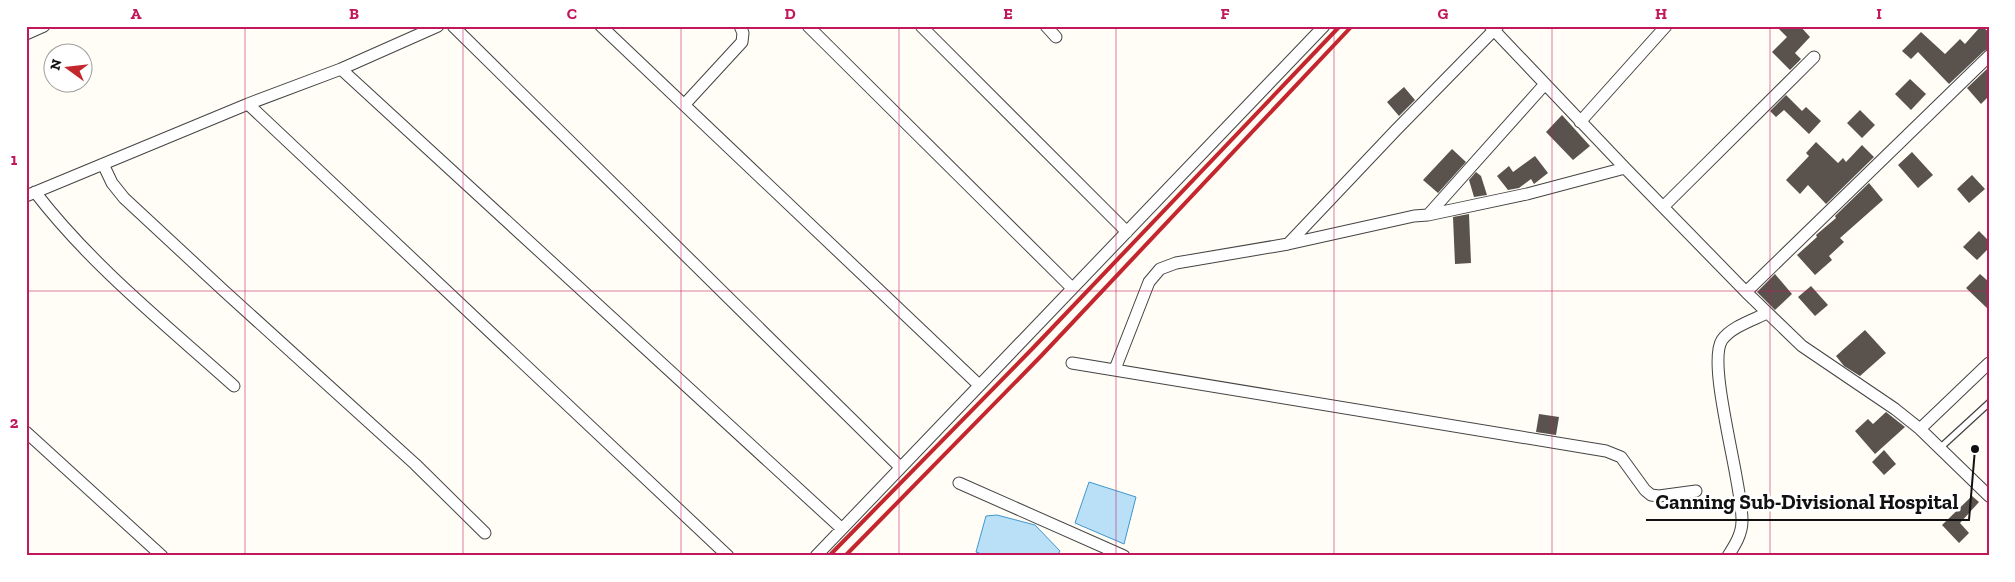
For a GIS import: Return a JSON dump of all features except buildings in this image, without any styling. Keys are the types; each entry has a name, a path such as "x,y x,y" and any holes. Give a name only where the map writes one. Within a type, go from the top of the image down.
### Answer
{"street":[{"path":"26,34 44,26"},
{"path":"234,386 90,257 30,194 248,104 340,69 438,26"},
{"path":"453,26 900,467"},
{"path":"601,26 979,385"},
{"path":"684,105 742,42 743,33 740,26"},
{"path":"808,26 1072,288"},
{"path":"921,26 1127,232"},
{"path":"1046,26 1056,37"},
{"path":"816,556 1324,26"},
{"path":"1580,122 1666,26"},
{"path":"1288,244 1494,28 1624,168 1802,346 1920,428 1989,496"},
{"path":"1746,292 1989,56"},
{"path":"1663,207 1814,57"},
{"path":"340,69 841,528"},
{"path":"1428,215 1545,84"},
{"path":"248,104 728,556"},
{"path":"103,164 112,183 124,198 415,464 485,533"},
{"path":"1115,369 1149,282 1160,269 1176,262 1288,244 1414,216 1428,215 1527,194 1624,168"},
{"path":"1728,556 1739,537 1742,522 1717,352 1722,341 1730,333 1767,312"},
{"path":"1072,363 1606,451 1621,457 1645,490 1652,495 1659,496 1696,491"},
{"path":"1920,428 1989,363"},
{"path":"26,432 162,556"},
{"path":"960,482 1124,556"}],"lane":[{"path":"1940,448 1989,403"}],"water":[{"path":"1089,482 1136,497 1124,544 1075,523"},
{"path":"997,515 1035,525 1060,551 1057,556 987,556 976,552 986,516"}],"railway":[{"path":"829,556 1033,348 1340,26"},
{"path":"845,556 1042,355 1352,26"}],"place":[{"name":"Canning Sub-Divisional Hospital","path":"1975,449"}]}
